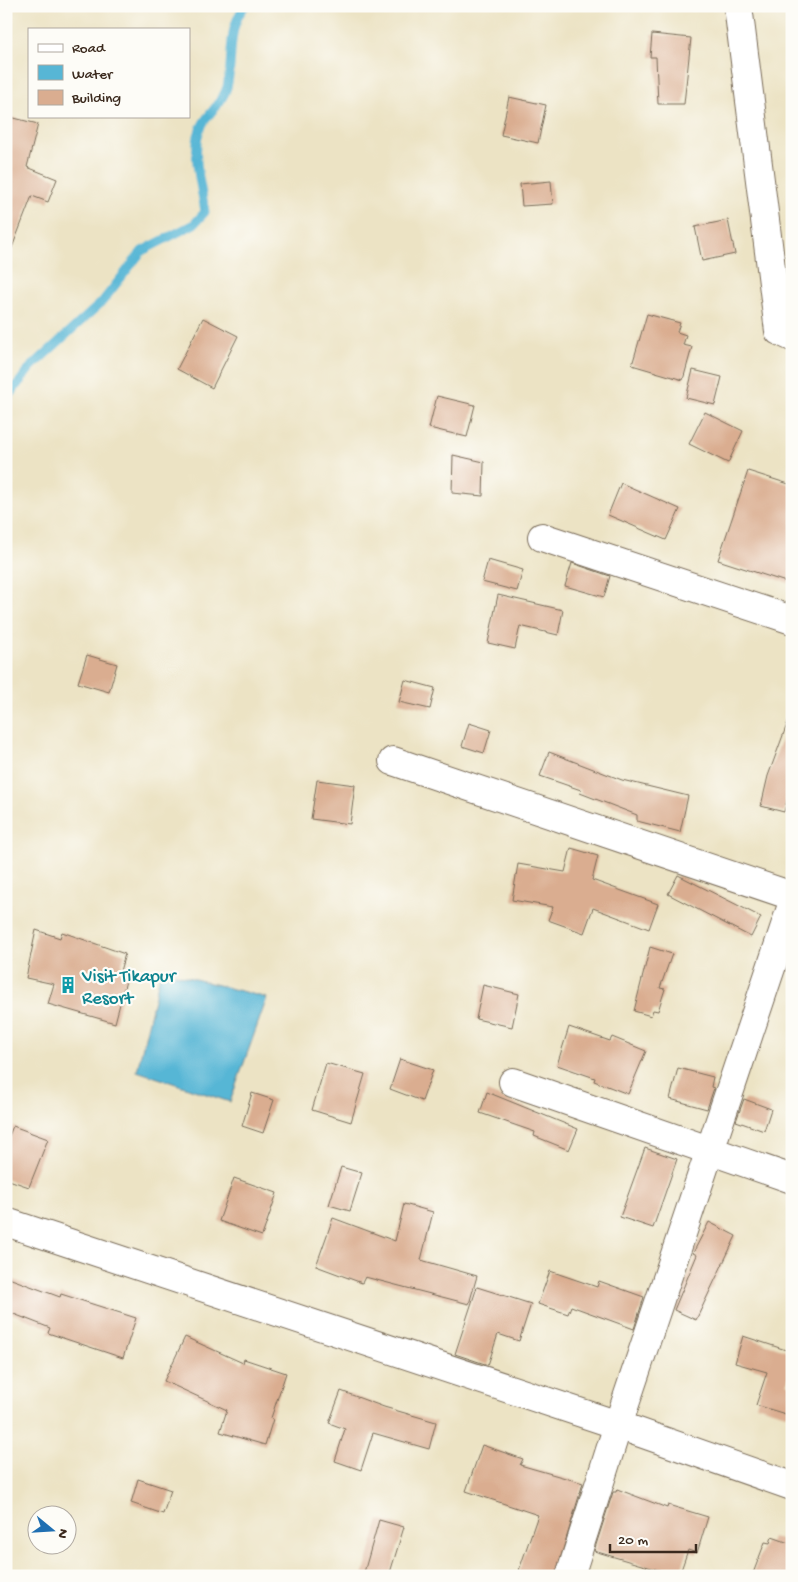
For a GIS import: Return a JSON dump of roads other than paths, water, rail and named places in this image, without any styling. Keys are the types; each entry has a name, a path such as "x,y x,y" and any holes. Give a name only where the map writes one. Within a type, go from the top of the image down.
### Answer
{"street":[{"path":"738,6 779,331 792,337"},
{"path":"542,537 792,620"},
{"path":"392,761 792,896"},
{"path":"570,1576 618,1425 792,905"},
{"path":"512,1082 792,1179"},
{"path":"6,1222 618,1425 792,1486"}],"water":[{"path":"161,970 267,998 230,1102 137,1071"}],"waterway":[{"path":"6,400 30,368 102,302 142,251 194,224 205,212 197,165 198,136 200,129 221,100 227,87 235,25 245,6"}],"place":[{"name":"Visit Tikapur Resort","path":"68,985"}]}
